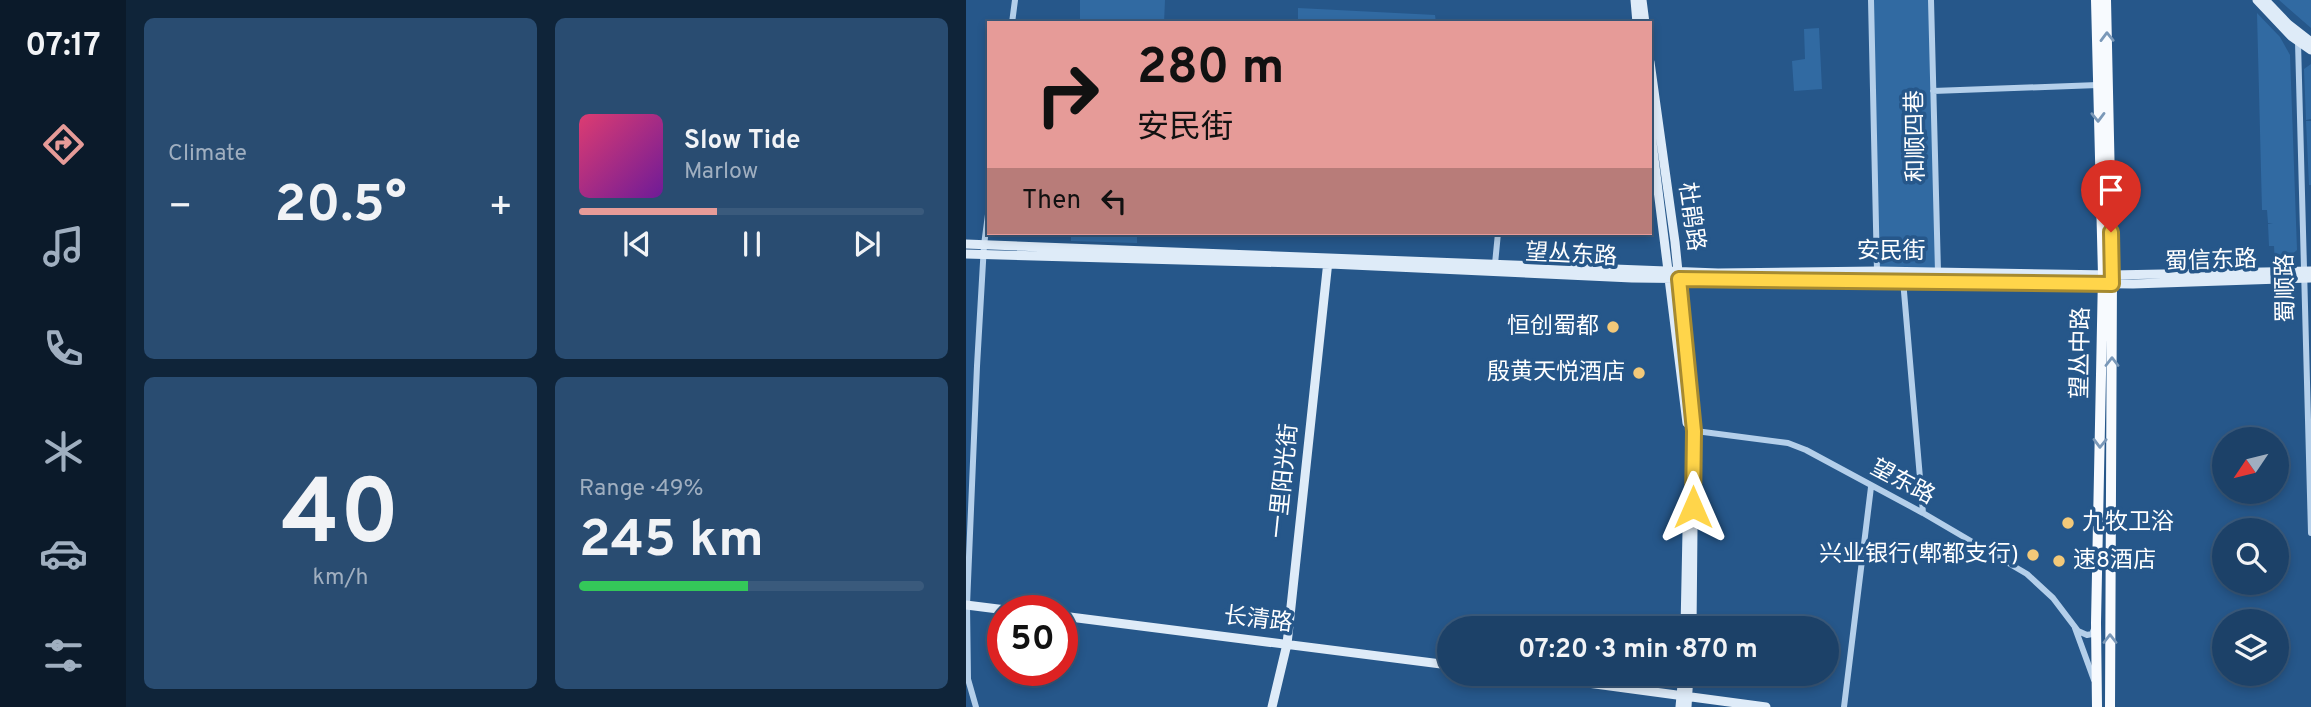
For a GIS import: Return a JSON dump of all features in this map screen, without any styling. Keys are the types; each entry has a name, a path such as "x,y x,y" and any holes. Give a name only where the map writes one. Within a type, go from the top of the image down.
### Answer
{"main road":[{"path":"1635,0 1637,21"},
{"path":"1642,0 1645,21"},
{"name":"望丛中路","path":"2096,0 2107,280 2096,623 2097,707"},
{"name":"望丛中路","path":"2106,0 2110,707"},
{"path":"2257,0 2298,41 2311,50"},
{"path":"2265,0 2288,24 2311,42"},
{"name":"杜鹃路","path":"1652,80 1691,430 1692,616"},
{"name":"杜鹃路","path":"1652,138 1674,275"},
{"name":"望丛东路","path":"966,244 984,250"},
{"name":"望丛东路","path":"966,254 984,250 1494,264 1674,275"},
{"name":"望丛东路","path":"1328,260 1674,275"},
{"name":"一里阳光街","path":"1272,707 1287,644 1328,260"},
{"name":"安民街","path":"1674,275 1877,271 1903,276 1938,272 2107,280"},
{"name":"安民街","path":"1674,275 2107,280"},
{"name":"蜀信东路","path":"2107,280 2308,275"},
{"name":"杜鹃路","path":"1685,616 1691,430"},
{"path":"966,605 987,608"},
{"name":"长清路","path":"1078,619 1437,663"},
{"path":"1614,686 1766,707"},
{"path":"1684,686 1687,707"},
{"path":"1680,707 1687,686"}],"street":[{"path":"1012,21 1015,0"},
{"path":"1871,0 1877,271"},
{"name":"和顺四巷","path":"1931,0 1938,272"},
{"name":"蜀顺路","path":"2298,41 2308,275 2311,533"},
{"path":"1933,91 2098,85"},
{"path":"976,707 968,679 966,605 987,224"},
{"path":"1494,264 1498,235"},
{"path":"1903,276 1923,513"},
{"name":"望东路","path":"1691,430 1788,443 1923,513 2027,574 2053,598 2073,622 2097,688"},
{"path":"1844,707 1871,487"},
{"path":"2073,622 2078,631 2087,635 2092,634 2096,623"}],"shaded area":[{"path":"1080,0 1165,0 1164,21 1080,21"},
{"path":"1873,0 1930,0 1936,268 1879,268"},
{"path":"2279,0 2311,0 2311,28"},
{"path":"1298,8 1435,15 1436,21 1298,21"},
{"path":"2257,13 2280,37 2290,55 2297,250 2281,264 2275,264 2274,246 2269,246 2268,224 2273,223 2268,223 2267,210 2262,210"},
{"path":"1819,28 1822,89 1794,91 1792,61 1805,59 1804,29"},
{"path":"2311,64 2311,119 2306,120 2304,69"},
{"path":"2306,121 2311,121 2311,185 2309,185"},
{"path":"1071,235 1137,235 1137,243 1071,241"}],"place":[{"name":"恒创蜀都","path":"1613,327"},
{"name":"殷黄天悦酒店","path":"1639,373"},
{"name":"九牧卫浴","path":"2068,523"},
{"name":"兴业银行(郫都支行)","path":"2033,555"},
{"name":"速8酒店","path":"2059,561"}],"route":[{"path":"1693,507 1694,431 1679,279 2112,284 2111,232"}]}
